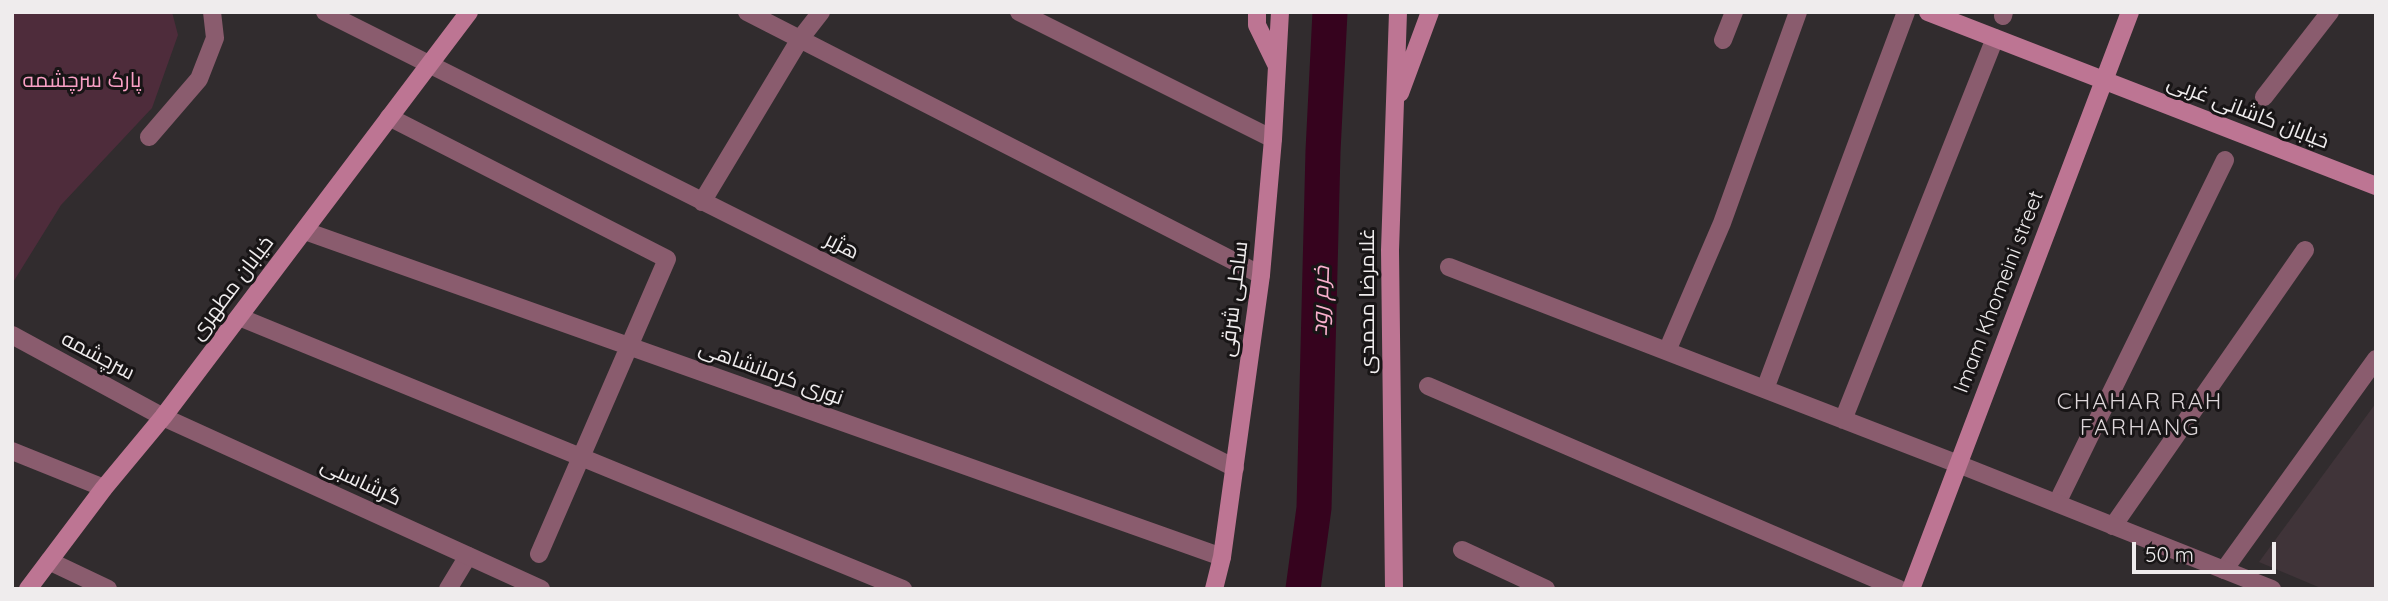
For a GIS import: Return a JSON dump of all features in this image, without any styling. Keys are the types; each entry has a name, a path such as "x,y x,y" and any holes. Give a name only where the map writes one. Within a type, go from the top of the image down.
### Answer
{"main road":[{"name":"خیابان مطهری","path":"28,589 104,488 163,417 469,12"},
{"path":"1257,12 1257,25 1278,66"},
{"name":"ساحلی شرقی","path":"1214,589 1222,557 1261,275 1273,139 1280,12"},
{"name":"غلامرضا محمدی","path":"1394,589 1390,250 1398,12"},
{"path":"1394,110 1430,12"},
{"name":"خیابان کاشانی غربی","path":"1928,12 2376,186"},
{"name":"Imam Khomeini street","path":"1911,589 2130,12"}],"street":[{"path":"149,137 199,79 215,38 212,12"},
{"name":"هژبر","path":"325,12 428,66 1235,468"},
{"path":"747,12 1261,275"},
{"path":"702,202 800,39 821,12"},
{"path":"1019,12 1273,139"},
{"path":"1723,40 1734,12"},
{"path":"1667,351 1722,223 1798,12"},
{"path":"1765,389 1906,12"},
{"path":"2264,97 2330,12"},
{"path":"1843,420 1994,38"},
{"path":"389,117 667,259 539,554"},
{"path":"2057,503 2225,160"},
{"name":"نوری کرمانشاهی","path":"305,231 1222,557"},
{"path":"2113,526 2305,250"},
{"path":"1449,267 2057,503 2224,570 2244,583 2272,589"},
{"path":"239,317 903,589"},
{"name":"سرچشمه","path":"12,335 163,417"},
{"path":"2224,570 2376,359"},
{"path":"1428,386 1899,589"},
{"name":"گرشاسبی","path":"163,417 541,589"},
{"path":"12,451 104,488"},
{"path":"1462,550 1546,589"},
{"path":"447,589 468,556"},
{"path":"49,561 108,589"}],"shaded area":[{"path":"2376,403 2376,589 2323,589 2259,562"}],"green space":[{"name":"پارک سرچشمه","path":"12,12 172,12 178,35 152,108 61,205 12,284"}],"waterway":[{"name":"خرم رود","path":"1303,589 1314,508 1323,151 1330,12"}],"district":[{"name":"CHAHAR RAH FARHANG","path":"2140,415"}]}
